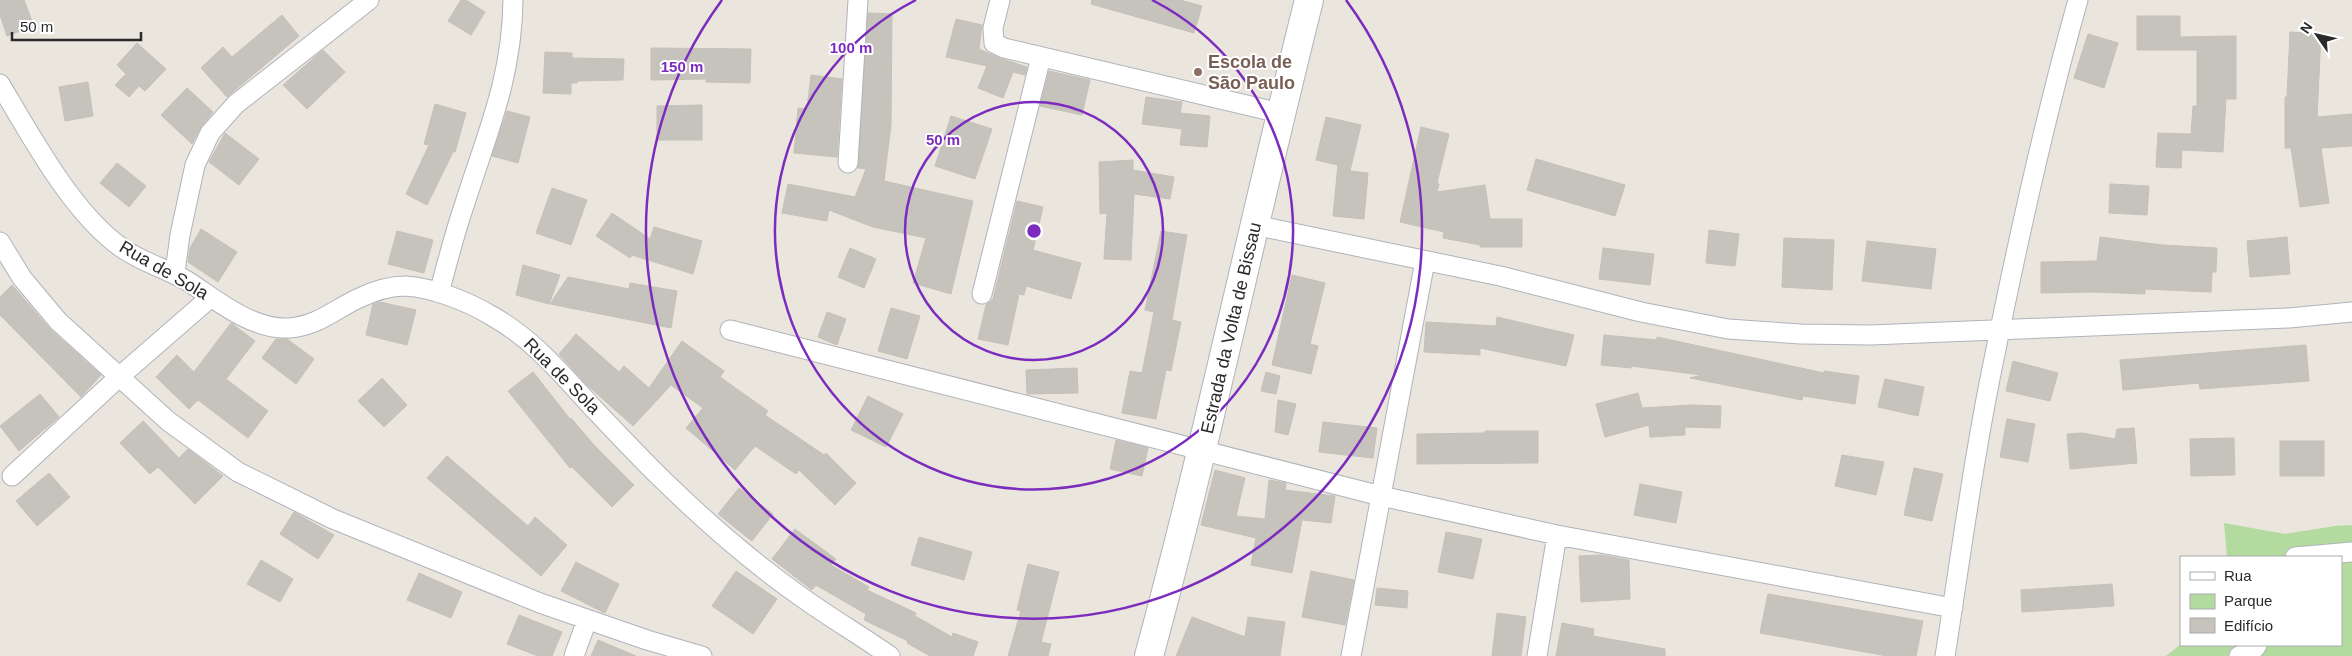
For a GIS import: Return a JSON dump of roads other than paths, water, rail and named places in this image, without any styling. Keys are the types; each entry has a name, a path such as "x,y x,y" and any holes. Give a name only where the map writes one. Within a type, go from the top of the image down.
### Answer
{"main road":[{"name":"Estrada da Volta de Bissau","path":"1149,656 1203,449 1280,113 1309,0"}],"street":[{"path":"175,272 180,235 195,165 210,133 236,104 368,0"},
{"path":"439,294 464,205 494,122 505,76 513,0"},
{"path":"848,164 858,0"},
{"path":"1000,0 993,28 994,43 1004,48 1280,113"},
{"path":"1945,656 1966,516 2000,329 2045,118 2078,0"},
{"path":"982,294 1041,57"},
{"name":"Rua de Sola","path":"0,84 74,200 99,230 136,258 175,272 211,297 248,319 267,325 289,328 309,324 336,313 356,299 383,289 407,286 439,294 490,315 516,331 541,352 665,482 721,535 800,596 890,656"},
{"path":"1254,225 1500,276 1641,312 1728,329 1801,334 1871,335 2290,318 2352,312"},
{"path":"0,242 22,278 41,301 119,377 168,421 225,465 275,492 396,545 588,620 702,656"},
{"path":"1351,656 1425,261"},
{"path":"12,476 119,377 211,297"},
{"path":"730,330 903,372 1075,419 1203,449 1381,496 1557,535 1952,608"},
{"path":"1537,656 1557,535"},
{"path":"2306,556 2352,552"},
{"path":"574,656 588,620"},
{"path":"2239,656 2256,646"}],"place":[{"name":"Escola de São Paulo","path":"1198,72"}]}
